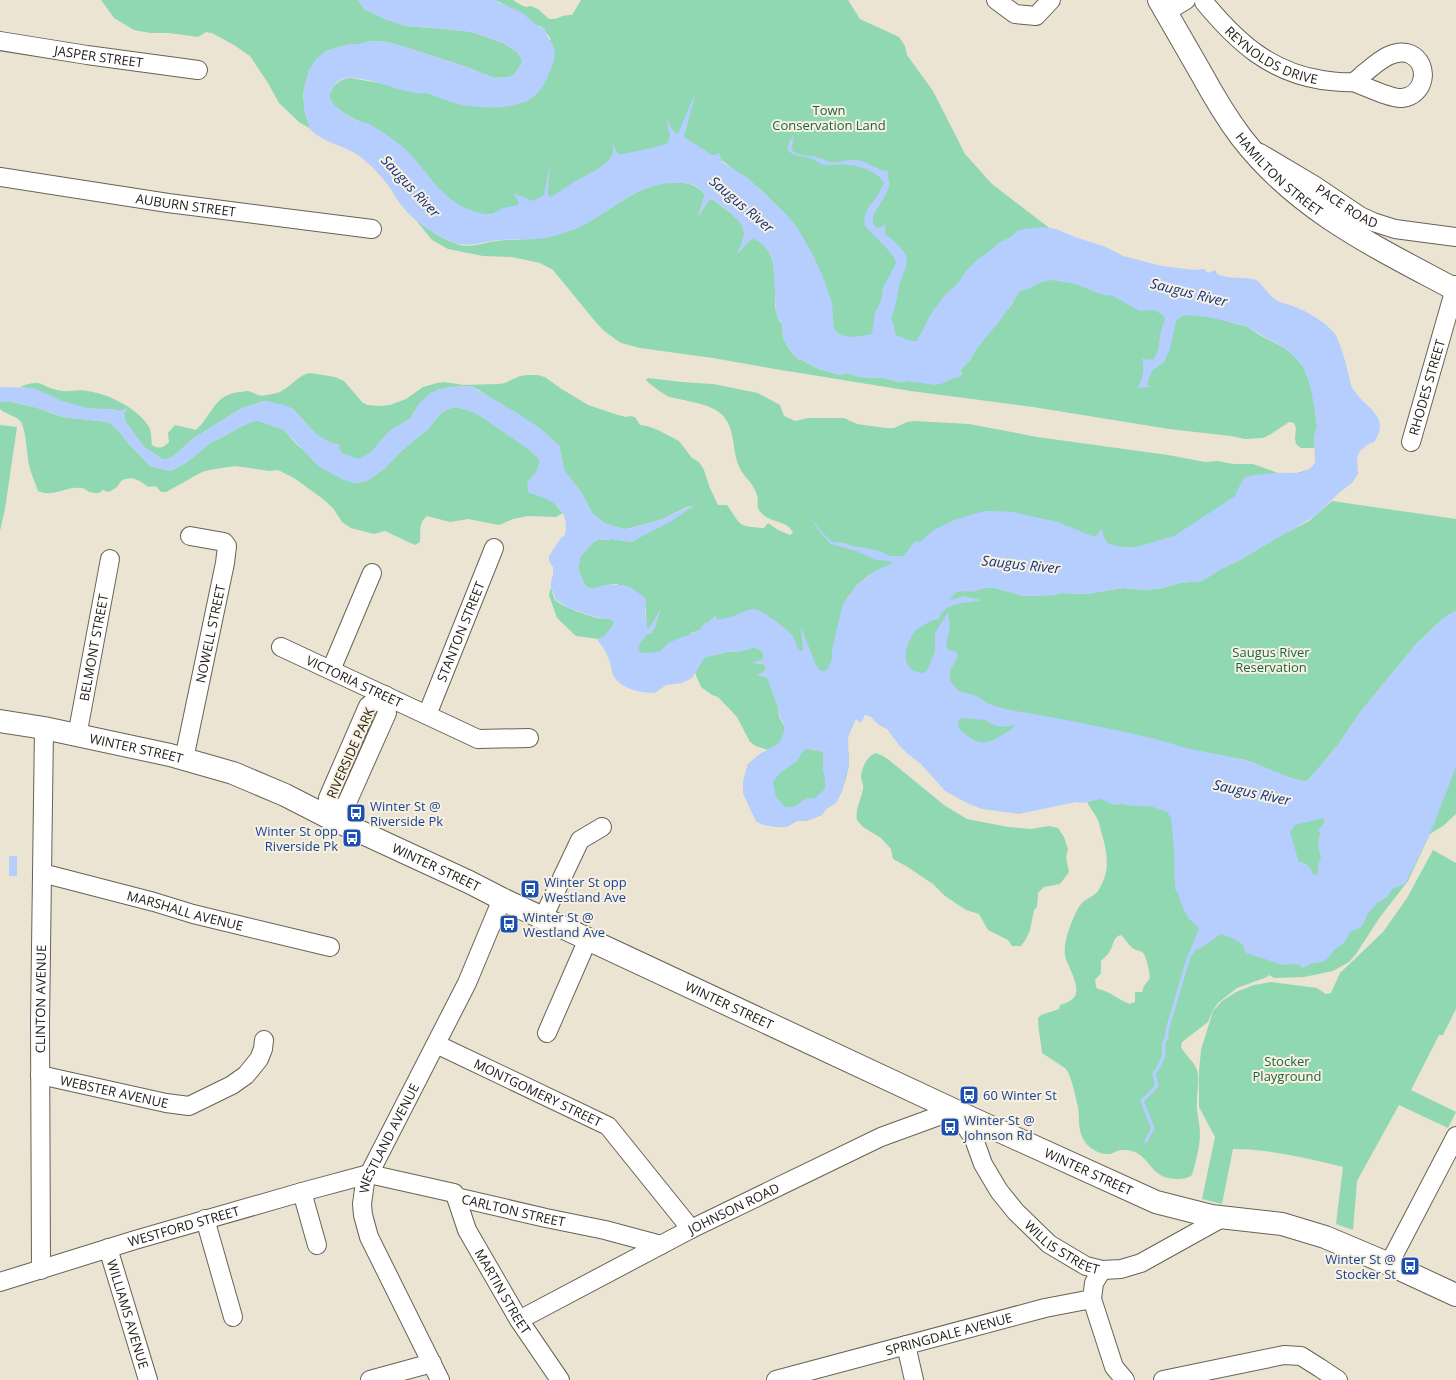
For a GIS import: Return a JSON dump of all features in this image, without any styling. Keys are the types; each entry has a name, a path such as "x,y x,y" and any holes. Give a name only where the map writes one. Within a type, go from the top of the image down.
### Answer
{"main road":[{"name":"HAMILTON STREET","path":"1162,6 1226,116 1248,146 1287,187 1331,220 1362,240 1456,288"},
{"name":"WINTER STREET","path":"0,721 44,728 184,759 233,773 469,882 502,899 1021,1142 1156,1202 1222,1218 1282,1224 1325,1237 1389,1264 1456,1295"}],"street":[{"path":"996,0 1020,16 1036,16 1051,0"},
{"path":"1162,6 1186,0"},
{"name":"REYNOLDS DRIVE","path":"1201,1 1235,37 1256,54 1272,64 1290,72 1307,77 1326,81 1353,82"},
{"name":"JASPER STREET","path":"0,41 87,55 198,70"},
{"name":"PACE ROAD","path":"1248,146 1314,185 1360,216 1373,222 1395,229 1456,238"},
{"name":"AUBURN STREET","path":"0,177 168,203 372,229"},
{"name":"RHODES STREET","path":"1411,442 1456,288"},
{"name":"NOWELL STREET","path":"184,759 216,609 227,546 224,542 190,536"},
{"name":"STANTON STREET","path":"428,715 494,548"},
{"name":"BELMONT STREET","path":"77,736 110,559"},
{"path":"332,670 372,573"},
{"name":"VICTORIA STREET","path":"281,647 478,739 529,738"},
{"name":"RIVERSIDE PARK","path":"326,816 328,798 368,706 385,695"},
{"name":"CLINTON AVENUE","path":"41,1270 40,1076 44,728"},
{"path":"543,918 580,840 602,827"},
{"name":"MARSHALL AVENUE","path":"42,873 154,902 193,914 330,947"},
{"name":"WESTLAND AVENUE","path":"440,1380 369,1237 365,1224 362,1204 365,1182 467,983 502,899"},
{"path":"547,1033 588,939"},
{"name":"WEBSTER AVENUE","path":"40,1076 166,1103 189,1106 232,1085 246,1075 260,1059 264,1040"},
{"name":"MONTGOMERY STREET","path":"436,1044 608,1126 690,1229"},
{"name":"JOHNSON ROAD","path":"519,1320 690,1229 881,1137 955,1110"},
{"name":"WILLIS STREET","path":"955,1110 974,1139 986,1169 999,1191 1016,1212 1049,1244 1086,1266 1102,1270 1121,1269 1141,1263 1222,1218"},
{"path":"1389,1264 1456,1136"},
{"name":"WESTFORD STREET","path":"0,1282 205,1219 369,1174"},
{"name":"CARLTON STREET","path":"369,1174 454,1193 456,1198 605,1230 661,1245"},
{"path":"302,1192 317,1245"},
{"name":"MARTIN STREET","path":"456,1198 467,1230 519,1320 560,1380"},
{"path":"205,1219 234,1317"},
{"name":"WILLIAMS AVENUE","path":"108,1248 148,1380"},
{"path":"1102,1270 1094,1283 1092,1299 1114,1367 1125,1380"},
{"name":"SPRINGDALE AVENUE","path":"778,1380 1045,1308 1092,1299"},
{"path":"906,1345 914,1380"},
{"path":"1163,1380 1284,1355 1301,1356 1338,1380"},
{"path":"370,1380 432,1363"}],"green space":[{"path":"101,0 358,0 364,9 385,19 406,26 472,32 503,43 517,52 522,60 514,75 509,77 494,78 464,66 387,42 370,41 360,44 350,44 326,51 309,70 303,94 305,113 309,128 299,122 279,103 250,56 234,45 212,33 206,32 198,37 169,33 150,33 134,30 114,18"},
{"name":"Town Conservation Land","path":"494,0 513,0 526,7 530,6 538,9 549,19 556,19 565,15 572,15 581,0 848,0 860,19 899,37 905,46 907,55 933,91 965,154 992,184 1056,233 937,342 838,338 778,207 760,189 716,156 712,155 547,204 485,215 461,210 375,129 342,112 336,107 329,96 332,88 337,83 351,78 494,104 551,39 541,26 538,26 500,2"},
{"path":"665,183 686,183 696,187 705,194 699,215 709,200 712,199 737,219 744,229 744,235 738,253 753,238 763,244 770,254 773,262 775,307 779,320 782,324 783,339 792,353 819,369 840,375 847,373 860,377 885,378 897,382 908,381 938,384 955,378 962,374 960,370 970,360 976,349 1012,304 1019,289 1042,267 1246,326 1286,349 1303,366 1310,384 1317,426 1314,438 1315,448 1301,448 1296,444 1296,428 1294,423 1289,422 1263,438 1245,439 1169,429 1033,407 911,391 713,358 640,348 621,343 604,331 553,270 540,263 512,257 483,256 448,249 432,240 415,219 436,234 465,246 500,240 536,238 575,229 629,196 652,186"},
{"path":"310,373 335,377 344,381 362,402 367,405 379,406 390,405 406,399 423,387 437,383 444,382 464,385 498,384 505,383 520,376 537,375 545,377 588,405 618,415 635,417 640,425 658,430 679,441 692,458 699,462 704,470 718,505 727,505 741,524 749,527 764,528 768,523 778,530 790,535 793,533 787,525 767,518 759,510 758,497 751,483 742,472 738,464 731,430 725,418 720,413 709,407 668,396 648,382 646,380 648,378 713,384 758,393 780,405 784,416 795,421 808,418 844,418 857,424 886,428 894,428 907,422 914,421 969,424 1037,437 1168,455 1205,462 1218,461 1233,464 1253,464 1278,473 1297,473 1310,469 1153,548 897,562 869,575 856,586 847,598 841,636 827,677 740,614 723,619 717,619 715,616 709,622 704,624 700,630 691,633 676,651 631,659 639,643 654,629 660,611 649,629 647,628 646,608 617,584 592,589 587,587 578,569 580,556 587,548 599,539 612,539 631,542 680,515 693,506 687,507 660,520 627,529 604,523 592,513 583,495 564,470 559,445 471,386 451,387 437,390 414,412 411,418 401,424 388,444 344,468 293,409 274,403 265,401 242,408 191,440 175,455 168,459 162,459 144,447 125,421 124,413 110,409 90,409 64,402 36,390 20,387 38,383 56,390 84,390 104,395 122,403 138,414 150,429 152,445 159,448 169,442 168,433 175,425 196,430 214,406 225,397 246,391 262,396 277,393 282,391 301,376"},
{"path":"8,401 38,408 62,417 108,422 118,430 150,466 171,471 187,462 213,441 240,427 254,421 259,421 284,430 297,445 340,478 354,483 367,481 385,468 400,452 427,430 440,414 454,407 467,408 534,447 555,504 563,513 556,517 528,516 513,519 499,525 468,519 450,522 427,516 421,525 420,542 415,545 385,531 374,534 351,528 342,522 333,508 323,499 294,478 278,470 269,471 235,466 209,470 202,472 166,492 161,492 156,486 148,487 138,480 129,478 121,481 117,487 109,492 103,490 99,493 93,493 82,488 75,488 54,493 44,493 38,491 31,472 21,422 0,409 0,402"},
{"path":"0,425 17,427 5,509 0,531"},
{"name":"Saugus River Reservation","path":"1332,501 1456,519 1456,611 1440,621 1417,643 1362,710 1337,746 1308,780 1293,779 1246,760 1212,754 973,744 898,665 905,599 962,582 995,588 1024,596 1053,595 1061,593 1086,594 1123,588 1145,590 1163,588 1179,583 1202,581 1278,537 1309,521"},
{"path":"551,587 555,600 558,603 593,617 611,619 615,622 614,624 604,637 598,639 576,636 557,618 549,595"},
{"path":"756,648 763,652 764,659 753,663 763,664 766,666 765,671 758,675 768,679 778,707 779,717 797,748 849,753 849,765 846,778 836,803 826,809 822,815 806,821 797,821 786,827 761,824 756,821 743,793 743,782 748,764 760,754 768,750 756,746 750,742 737,717 718,697 712,695 701,687 695,673 703,659 706,657 727,652 743,651"},
{"path":"1456,680 1456,814 1443,826 1430,834 1408,881 1380,917 1356,954 1349,962 1333,971 1304,977 1274,978 1269,975 1237,988 1218,1003 1208,1022 1182,1042 1181,1047 1196,1067 1198,1078 1197,1107 1200,1136 1196,1162 1192,1175 1187,1178 1180,1179 1162,1176 1153,1169 1146,1160 1135,1152 1131,1151 1121,1150 1111,1154 1103,1154 1096,1151 1087,1145 1082,1138 1079,1125 1078,1107 1073,1085 1068,1072 1065,1068 1042,1053 1038,1027 1038,1018 1041,1015 1059,1009 1060,1005 1068,1002 1076,994 1075,983 1065,955 1066,940 1070,926 1080,905 1098,891 1105,878 1107,859 1103,838 1098,820 1087,802 1119,794 1280,831","holes":["1121,935 1132,948 1143,953 1148,964 1150,976 1142,992 1135,992 1135,1002 1130,1004 1098,989 1096,987 1095,980 1101,973 1101,961 1110,951 1116,938"]},
{"path":"876,753 889,760 944,805 967,819 1008,827 1031,829 1049,826 1058,828 1064,837 1068,849 1066,858 1069,872 1060,884 1044,887 1038,893 1037,907 1034,910 1030,930 1021,946 1012,946 1008,940 988,930 979,914 966,910 945,896 933,884 893,859 891,849 881,838 863,827 857,820 857,808 863,787 861,776 862,769 868,759"},
{"name":"Stocker Playground","path":"1433,850 1456,863 1456,1009 1443,1035 1439,1035 1411,1090 1456,1112 1448,1128 1399,1105 1357,1181 1353,1230 1336,1224 1343,1167 1302,1157 1275,1152 1233,1149 1222,1204 1202,1199 1215,1137 1199,1107 1199,1071 1201,1050 1213,1011 1222,1001 1236,992 1254,985 1271,982 1317,988 1326,994 1331,993 1340,973 1383,932 1407,898"}],"water":[{"name":"Saugus River","path":"358,0 494,0 521,12 538,26 545,28 545,31 555,49 553,65 540,90 532,98 512,106 468,106 425,93 416,93 355,78 345,78 337,82 331,91 330,99 340,110 351,118 376,128 404,148 450,199 466,208 489,215 503,208 518,205 519,202 513,193 533,201 544,195 550,162 548,195 550,197 606,163 613,153 612,142 618,154 652,148 668,143 670,136 666,117 672,129 678,134 696,91 684,137 712,155 715,156 719,152 722,162 748,178 785,213 797,227 814,257 823,277 832,303 834,328 836,332 844,336 853,337 872,334 875,313 881,301 883,288 896,263 888,249 865,226 866,212 884,183 882,179 874,173 864,168 846,164 824,165 810,158 794,155 789,151 788,147 790,140 794,136 791,149 796,153 817,157 830,162 853,160 860,161 884,171 888,171 889,186 884,198 875,212 873,222 878,228 887,224 885,227 885,234 898,245 907,259 891,319 896,335 911,341 917,341 932,312 944,296 958,283 965,272 977,260 997,244 1012,236 1017,231 1043,227 1056,229 1106,247 1123,256 1162,266 1194,270 1204,269 1208,273 1215,270 1217,274 1222,276 1256,280 1275,299 1317,318 1332,330 1344,356 1352,387 1374,412 1380,425 1379,433 1374,442 1367,445 1360,451 1357,457 1358,474 1352,483 1340,492 1315,516 1202,581 1179,583 1163,588 1145,590 1123,588 1086,594 1061,593 1053,595 1024,596 995,588 955,593 950,600 964,596 981,600 951,606 942,613 939,619 931,621 914,631 906,651 906,661 911,669 922,673 927,671 935,651 935,633 948,612 950,626 946,646 949,650 956,652 958,656 950,671 950,681 959,691 977,696 987,703 1004,709 1116,730 1156,739 1186,748 1246,760 1294,779 1305,781 1312,776 1337,746 1362,710 1417,643 1440,621 1456,611 1456,767 1430,834 1405,884 1392,889 1387,897 1376,904 1367,915 1363,925 1360,928 1350,932 1345,942 1333,951 1327,959 1322,962 1310,964 1306,967 1302,968 1300,965 1290,964 1283,965 1246,953 1242,944 1221,934 1199,949 1190,951 1199,928 1188,918 1175,889 1174,849 1171,818 1167,812 1150,806 1132,806 1122,804 1114,805 1101,799 1082,803 1076,802 1019,814 982,809 945,791 921,764 899,745 887,729 879,725 871,717 865,715 861,723 856,719 848,737 849,765 842,791 836,803 826,809 822,815 806,821 797,821 786,827 761,824 756,821 743,793 743,782 748,764 760,754 778,744 784,731 778,707 768,679 757,675 765,671 766,666 763,664 753,663 764,659 763,652 756,648 751,648 743,651 727,652 706,657 692,678 682,683 666,685 655,693 631,689 616,680 607,655 598,641 598,639 604,636 614,624 613,620 595,617 569,608 556,600 551,587 553,567 549,561 549,556 560,539 565,535 566,525 565,518 558,506 529,493 527,484 536,472 539,465 539,459 528,449 477,414 460,408 454,407 448,409 440,414 427,430 400,452 385,468 367,481 354,483 340,478 318,466 284,430 259,421 254,421 240,427 213,441 187,462 171,471 150,466 118,430 108,422 62,417 27,405 8,401 0,402 0,387 34,388 62,401 87,408 120,411 126,408 127,410 124,413 125,421 144,447 162,459 168,459 175,455 191,440 242,408 265,401 285,405 293,409 315,433 331,443 340,444 339,448 342,453 358,459 370,453 389,431 411,418 418,405 429,394 437,390 451,387 471,386 519,414 541,429 559,445 564,470 583,495 592,513 604,523 623,529 632,528 660,520 693,505 670,522 631,542 612,539 599,539 595,541 581,556 578,569 587,587 592,589 606,585 623,585 630,587 646,598 645,615 647,627 649,629 661,608 654,629 651,633 647,634 638,647 640,652 659,652 668,643 700,630 704,624 709,622 715,616 717,619 722,619 754,609 768,616 789,632 801,651 803,650 801,627 816,665 820,670 824,671 827,670 832,659 832,649 843,604 856,586 875,571 893,563 889,561 876,560 856,551 831,544 819,531 810,516 832,542 845,543 852,546 867,548 890,556 904,556 914,542 921,541 932,531 954,520 984,511 1013,512 1058,522 1092,536 1096,536 1102,528 1103,535 1107,543 1122,547 1136,547 1174,536 1235,496 1245,477 1261,474 1298,473 1307,470 1315,463 1314,438 1317,426 1316,416 1310,384 1303,366 1286,349 1246,326 1208,317 1189,315 1182,316 1176,321 1170,349 1164,362 1152,371 1147,384 1150,387 1137,388 1143,373 1142,358 1147,360 1154,359 1158,350 1161,330 1165,319 1163,315 1154,310 1140,311 1113,296 1103,295 1075,284 1052,280 1041,282 1028,289 1020,291 999,322 976,349 970,360 960,370 962,376 952,378 935,385 908,381 897,382 885,378 860,377 847,373 840,375 819,369 803,360 798,360 783,339 782,324 776,313 773,261 770,254 763,244 753,238 737,254 744,236 743,228 740,223 712,199 709,200 698,215 705,194 691,184 673,183 644,189 585,224 550,237 537,239 498,240 468,245 450,241 431,231 412,217 400,204 381,177 357,154 321,138 309,128 305,113 303,94 309,70 316,59 326,51 350,44 360,44 370,41 387,42 411,49 464,66 494,78 509,77 514,75 522,60 517,52 503,43 472,32 406,26 385,19 364,9","holes":["960,718 985,720 994,725 1004,727 1015,725 1012,729 998,738 992,741 981,742 976,741 959,729 958,723","815,749 823,753 825,789 814,799 807,798 794,807 785,807 776,797 773,782 779,774 797,761 804,750","1323,818 1325,821 1318,831 1321,834 1318,843 1321,858 1318,864 1318,873 1316,875 1313,874 1308,865 1299,862 1290,832 1295,825"]},
{"path":"9,856 17,856 17,876 9,876"}],"waterway":[{"path":"1146,1141 1153,1128 1142,1101 1157,1086 1154,1074 1164,1053 1164,1042 1167,1037 1167,1030 1187,963 1190,954 1196,947"}],"place":[{"name":"Winter St @ Riverside Pk","path":"356,813"},
{"name":"Winter St opp Riverside Pk","path":"352,838"},
{"name":"Winter St opp Westland Ave","path":"530,889"},
{"name":"Winter St @ Westland Ave","path":"509,924"},
{"name":"60 Winter St","path":"969,1095"},
{"name":"Winter St @ Johnson Rd","path":"950,1127"},
{"name":"Winter St @ Stocker St","path":"1410,1266"}]}
